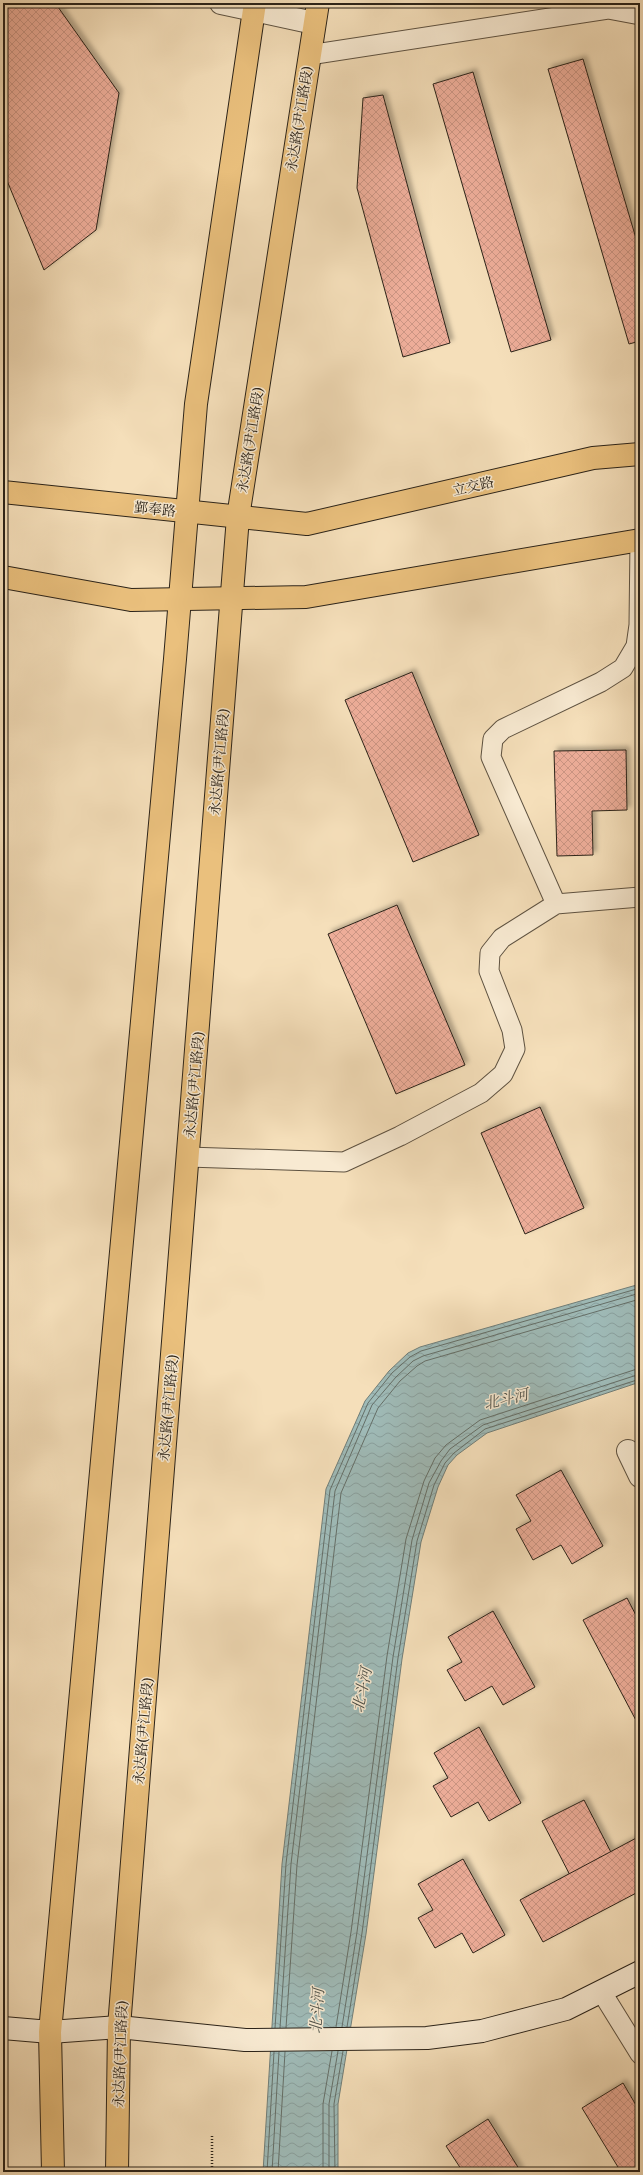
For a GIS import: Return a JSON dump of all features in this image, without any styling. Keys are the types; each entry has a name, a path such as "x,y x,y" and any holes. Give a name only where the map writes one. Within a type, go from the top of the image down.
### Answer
{"main road":[{"path":"221,3 316,13"},
{"path":"53,2172 50,2032 180,599 196,404 254,6"},
{"name":"永达路(尹江路段)","path":"117,2172 119,2027 238,517 308,55 316,13"},
{"name":"立交路","path":"307,524 593,458 640,454"},
{"name":"鄞奉路","path":"3,492 307,524"},
{"path":"3,577 131,600 306,597 640,540"},
{"path":"628,1451 640,1476"},
{"path":"3,2028 50,2032 119,2027 245,2040 427,2038 482,2031 566,2009 640,1972"},
{"path":"3,2016 50,2032"}],"lane":[{"path":"308,55 608,9 640,15"},
{"path":"556,904 491,757 493,739 503,729 601,682 623,668 636,646 639,625 640,540"},
{"path":"188,1157 344,1162 400,1136 481,1093 503,1074 515,1048 512,1030 489,972 490,953 502,938 556,904 640,897"},
{"path":"601,1991 640,2054"}],"path":[{"path":"212,2136 212,2172"}],"water":[{"name":"北斗河","path":"640,1284 640,1382 487,1433 457,1455 448,1465 438,1487 421,1542 402,1659 366,1934 338,2104 338,2172 263,2172 282,1864 326,1489 365,1401 389,1371 408,1353 420,1347"}],"building":[{"path":"3,3 43,3 58,7 119,93 96,230 44,270 3,171"},
{"path":"583,59 640,252 640,341 629,344 548,69"},
{"path":"473,72 551,340 511,352 433,84"},
{"path":"383,95 450,343 403,357 357,188 363,98"},
{"path":"412,672 479,835 413,862 345,700"},
{"path":"626,750 627,810 592,811 593,855 557,856 554,751"},
{"path":"397,905 465,1065 396,1094 328,934"},
{"path":"540,1107 584,1208 525,1234 481,1133"},
{"path":"561,1470 603,1546 572,1564 561,1545 533,1560 516,1529 531,1521 516,1495"},
{"path":"627,1598 640,1623 640,1728 583,1620"},
{"path":"493,1611 535,1687 503,1705 492,1686 465,1701 447,1670 462,1662 448,1637"},
{"path":"479,1727 521,1803 489,1821 478,1802 451,1817 433,1786 448,1778 434,1753"},
{"path":"584,1800 630,1889 588,1910 542,1821"},
{"path":"640,1836 640,1891 543,1942 520,1900"},
{"path":"463,1859 505,1935 473,1953 462,1933 435,1948 418,1918 433,1910 418,1884"},
{"path":"623,2083 640,2112 640,2172 621,2172 582,2108"},
{"path":"488,2119 521,2172 463,2172 446,2146"}]}
